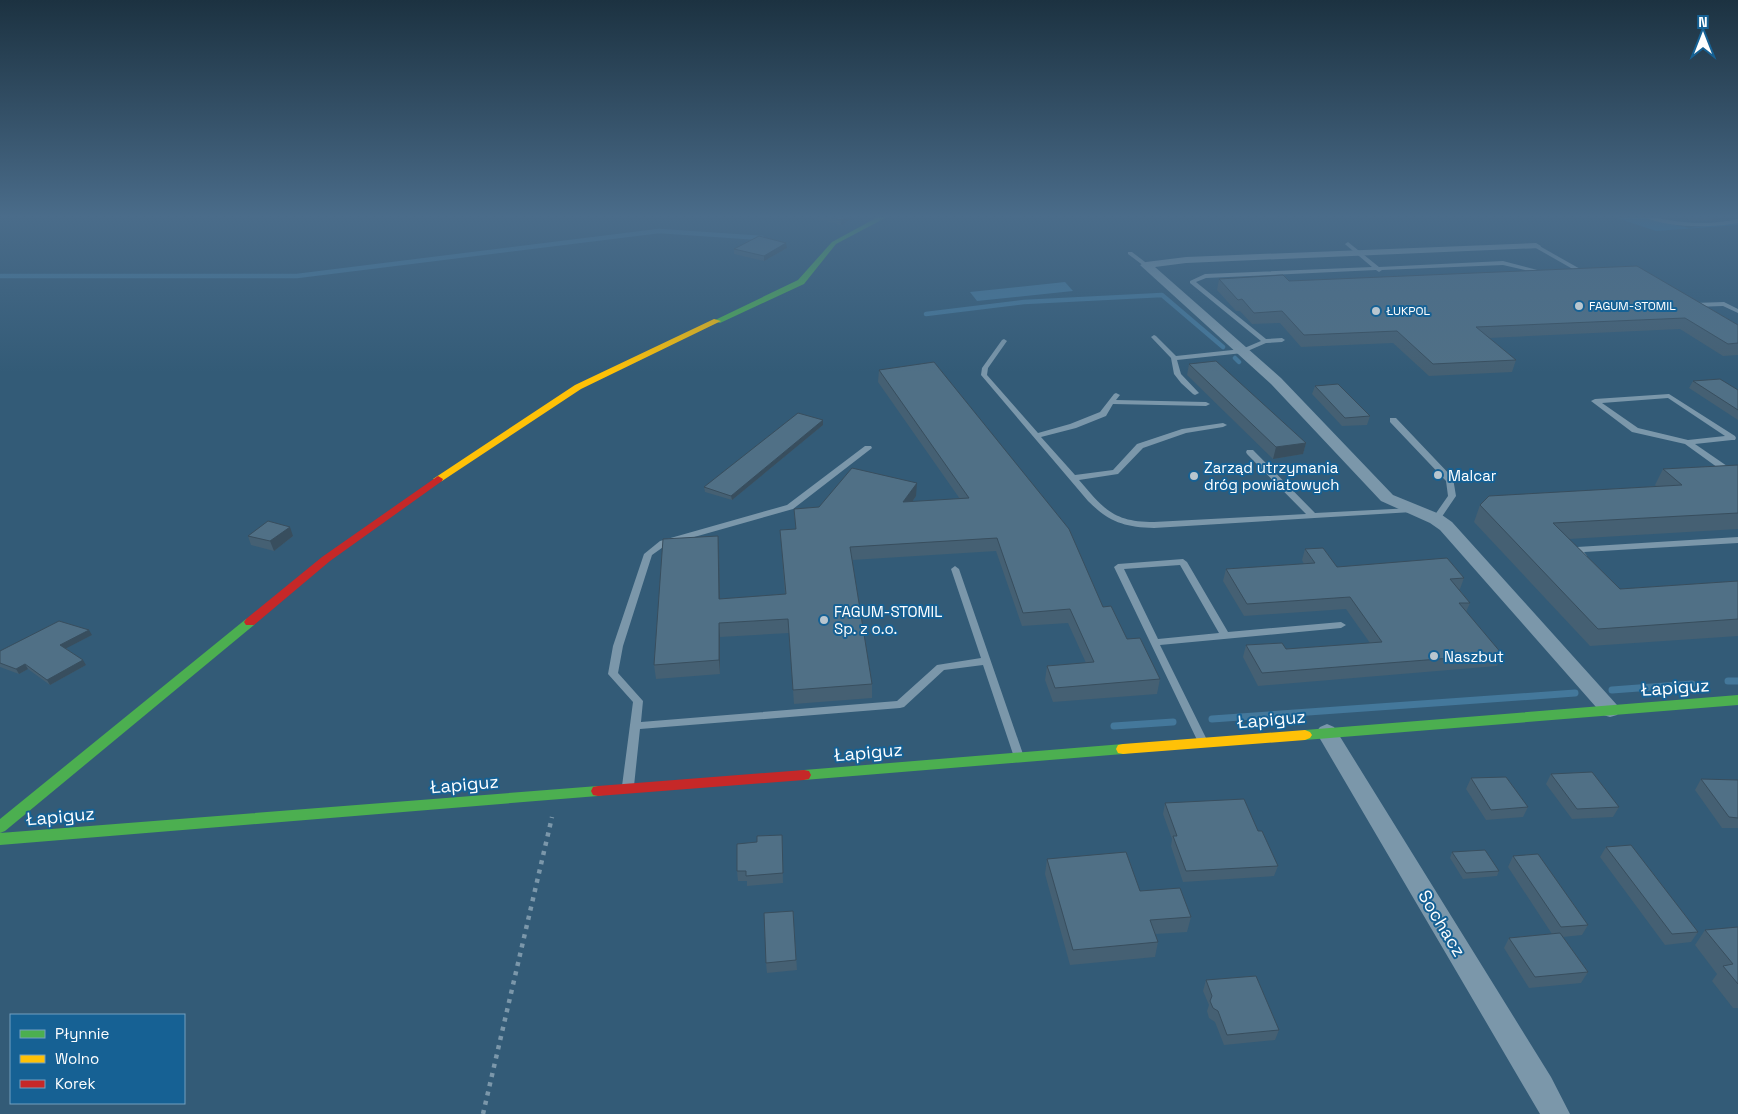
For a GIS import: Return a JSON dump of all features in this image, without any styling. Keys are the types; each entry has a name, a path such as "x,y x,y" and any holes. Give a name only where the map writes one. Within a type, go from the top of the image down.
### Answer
{"street":[{"path":"0,827 326,559 400,504 578,387 801,282 812,269"},
{"path":"1150,269 1243,351 1301,407 1387,498 1436,519 1453,533 1610,710"},
{"name":"Łapiguz","path":"0,839 1738,700"},
{"name":"Sochacz","path":"1327,732 1542,1087 1555,1114"}],"lane":[{"path":"1265,341 1192,282 1205,276 1300,275 1399,269"},
{"path":"1529,269 1546,273 1555,272"},
{"path":"1575,269 1580,272"},
{"path":"1563,272 1589,271"},
{"path":"1686,301 1709,314"},
{"path":"1694,305 1724,304 1738,311"},
{"path":"1154,337 1174,358 1176,374 1195,393"},
{"path":"1174,358 1243,351 1265,341 1282,340"},
{"path":"1004,341 985,368 984,375 1102,512 1110,518 1129,524 1154,524 1412,510"},
{"path":"1688,442 1732,438 1669,396 1595,401 1635,430 1688,442 1728,468 1706,469"},
{"path":"1036,436 1073,426 1102,414 1113,399 1206,404"},
{"path":"1393,420 1450,480 1452,496 1436,519"},
{"path":"1073,478 1115,472 1140,446 1185,431 1223,425"},
{"path":"628,788 638,701 613,674 618,646 648,554 663,543 790,507 868,448"},
{"path":"1250,452 1312,515"},
{"path":"1591,564 1577,550 1738,540"},
{"path":"1203,742 1118,567 1183,562 1225,635"},
{"path":"955,569 1019,757"},
{"path":"1154,642 1340,625"},
{"path":"635,726 900,704 941,667 986,661"}],"path":[{"path":"484,1114 557,794"}],"shaded area":[{"path":"1065,282 1073,291 977,301 970,292"}],"building":[{"path":"1568,269 1642,269 1738,325 1738,343 1728,344 1685,318 1476,327 1516,360 1433,364 1397,331 1304,335 1282,311 1254,313 1242,299 1238,300 1219,279 1283,275 1289,281"},
{"path":"1216,361 1306,443 1276,447 1189,364"},
{"path":"934,362 1069,529 1103,607 1111,606 1127,639 1140,638 1160,679 1055,688 1047,666 1094,662 1070,609 1023,613 997,538 850,547 872,684 793,690 788,619 719,623 719,660 654,665 663,539 718,536 719,599 786,594 780,530 796,529 794,509 819,507 852,468 917,483 903,502 969,498 879,370"},
{"path":"1720,379 1738,390 1738,410 1693,381"},
{"path":"1338,384 1370,416 1345,418 1315,386"},
{"path":"798,413 823,420 731,496 704,487"},
{"path":"1738,465 1738,513 1553,523 1620,589 1738,581 1738,619 1598,629 1480,505 1489,496 1682,485 1663,469"},
{"path":"268,521 290,527 270,541 248,536"},
{"path":"1323,548 1337,567 1447,558 1464,578 1450,579 1470,603 1459,603 1502,654 1262,673 1246,645 1282,643 1286,649 1382,642 1350,597 1247,604 1226,569 1315,563 1305,549"},
{"path":"59,621 89,630 60,645 83,660 47,680 25,664 16,669 0,663 0,651"},
{"path":"1592,772 1619,807 1577,809 1551,774"},
{"path":"1506,777 1528,807 1491,810 1471,778"},
{"path":"1701,779 1738,780 1738,818 1729,817"},
{"path":"1244,799 1258,831 1262,831 1278,866 1186,871 1173,836 1177,836 1165,803"},
{"path":"782,835 783,873 746,876 746,871 737,871 737,844 757,842 757,836"},
{"path":"1631,845 1698,932 1672,934 1606,847"},
{"path":"1485,850 1499,871 1466,873 1452,852"},
{"path":"1126,852 1140,891 1180,888 1191,917 1150,920 1158,942 1073,950 1047,859"},
{"path":"1538,854 1588,925 1561,927 1513,856"},
{"path":"793,911 796,960 766,963 764,913"},
{"path":"1738,927 1738,984 1723,966 1733,964 1705,930"},
{"path":"1560,933 1588,972 1535,977 1509,938"},
{"path":"1256,976 1279,1030 1227,1035 1218,1011 1213,1008 1210,1001 1212,996 1206,980"}],"waterway":[{"path":"0,276 297,276 353,269"},
{"path":"926,314 1024,302 1162,295 1223,347"},
{"path":"1235,358 1239,362"},
{"path":"1728,681 1738,681"},
{"path":"1612,690 1692,684"},
{"path":"1212,719 1575,693"},
{"path":"1114,726 1173,722"}],"traffic: fast":[{"path":"717,321 801,282 812,269"},
{"path":"0,827 250,622"},
{"path":"1305,735 1738,700"},
{"path":"804,775 1123,749"},
{"path":"0,839 598,791"}],"traffic: slow":[{"path":"438,479 578,387 717,321"},
{"path":"1123,749 1305,735"}],"traffic: jam":[{"path":"250,622 326,559 438,479"},
{"path":"598,791 804,775"}],"place":[{"name":"FAGUM-STOMIL","path":"1579,306"},
{"name":"ŁUKPOL","path":"1376,311"},
{"name":"Malcar","path":"1438,475"},
{"name":"Zarząd utrzymania dróg powiatowych","path":"1194,476"},
{"name":"FAGUM-STOMIL Sp. z o.o.","path":"824,620"},
{"name":"Naszbut","path":"1434,656"}]}
